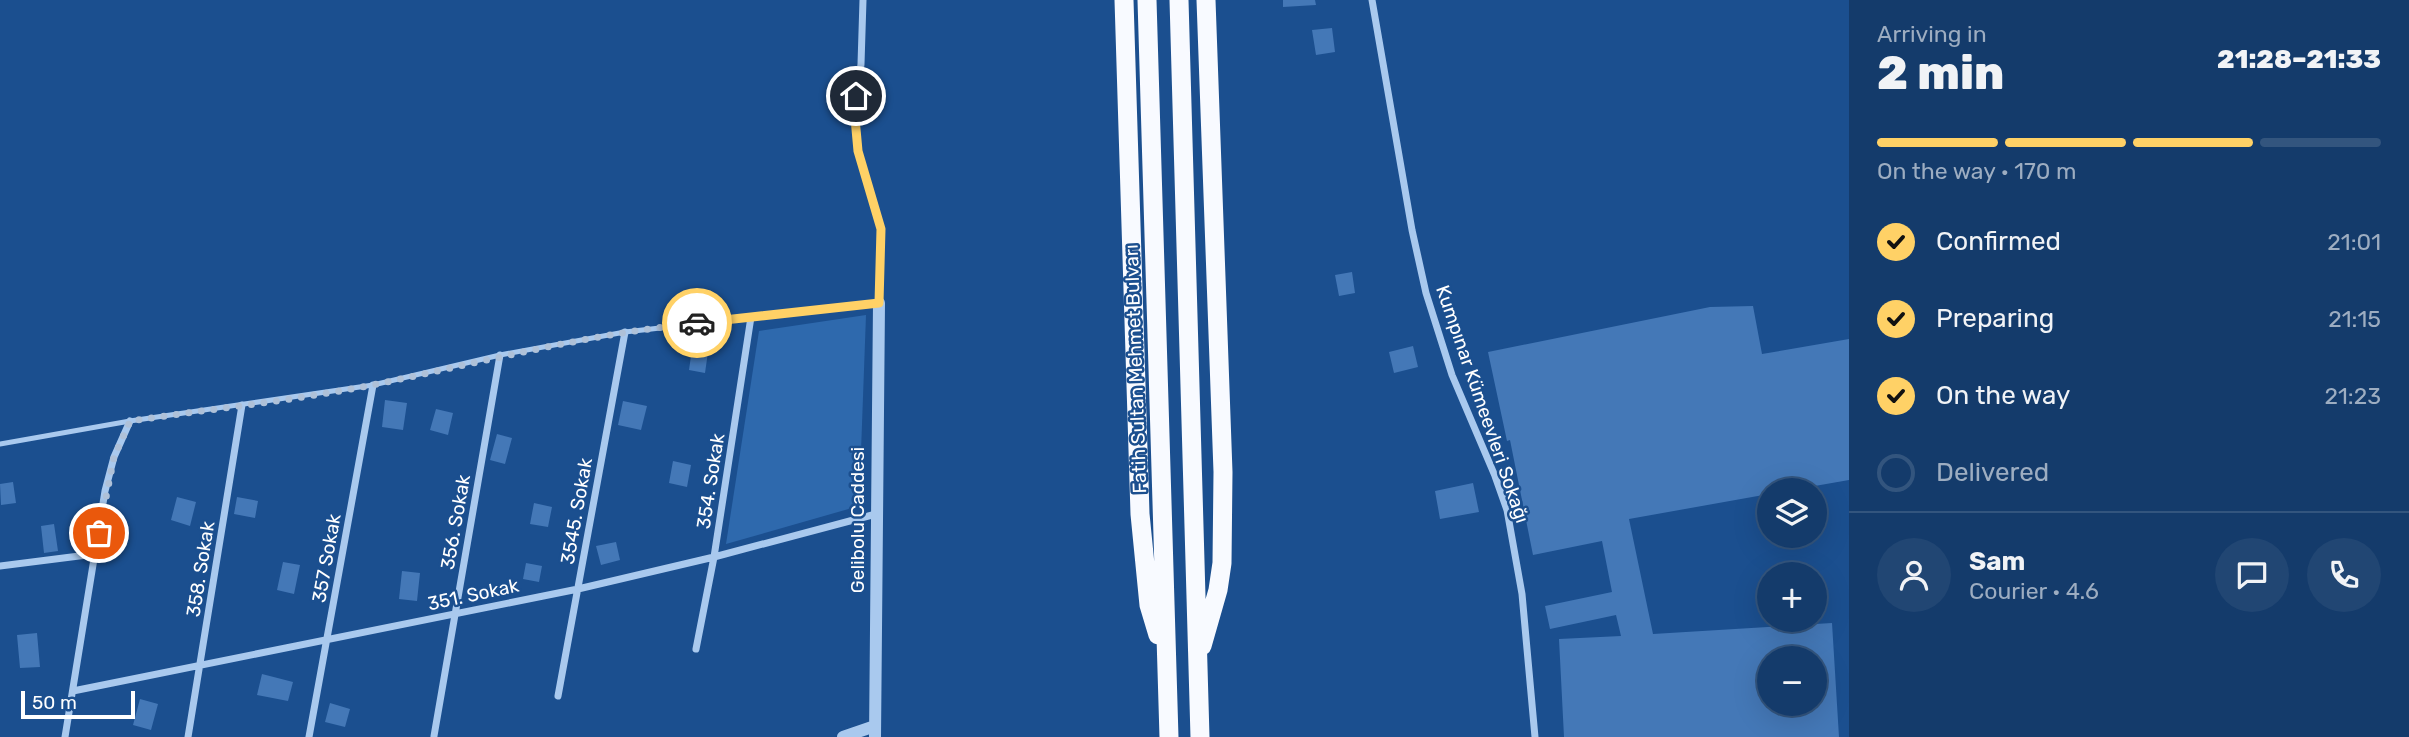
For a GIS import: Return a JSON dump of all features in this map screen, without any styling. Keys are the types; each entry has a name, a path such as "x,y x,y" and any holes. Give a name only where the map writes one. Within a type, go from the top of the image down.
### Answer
{"highway":[{"path":"1124,0 1140,514 1149,605 1166,663"},
{"name":"Fatih Sultan Mehmet Bulvarı","path":"1147,0 1169,737"},
{"path":"1179,0 1200,737"},
{"path":"1197,664 1218,590 1222,563 1223,472 1206,0"}],"street":[{"path":"863,0 861,64 855,118 858,151 881,229 879,303"},
{"name":"Kumpınar Kümeevleri Sokağı","path":"1372,0 1402,180 1426,293 1452,375 1495,476 1511,531 1522,594 1535,737"},
{"name":"Gelibolu Caddesi","path":"875,732 879,303"},
{"name":"354. Sokak","path":"696,649 714,557 751,317"},
{"name":"3545. Sokak","path":"558,696 625,332"},
{"name":"356. Sokak","path":"434,736 500,355"},
{"name":"357 Sokak","path":"309,737 373,385"},
{"name":"358. Sokak","path":"188,737 242,405"},
{"path":"65,737 106,492 114,457 130,421"},
{"name":"351. Sokak","path":"72,691 578,589 714,557 876,514"},
{"path":"0,566 95,554"},
{"path":"843,737 875,732"}],"lane":[{"path":"0,444 130,421 373,385 500,355 625,332 879,303"}],"shaded area":[{"path":"866,315 859,506 726,544 759,331"}],"building":[{"path":"1283,0 1315,0 1316,5 1283,7"},
{"path":"1332,28 1335,52 1316,55 1312,30"},
{"path":"1352,272 1355,293 1339,296 1335,275"},
{"path":"1753,306 1762,354 1849,339 1849,480 1827,484 1827,478 1757,478 1757,496 1629,519 1653,634 1757,628 1757,632 1827,632 1827,623 1832,623 1839,737 1564,737 1559,639 1621,636 1616,615 1550,629 1545,606 1612,592 1602,541 1533,555 1510,440 1507,441 1488,352 1710,307"},
{"path":"1413,346 1418,367 1394,373 1389,352"},
{"path":"692,349 708,352 705,373 689,370"},
{"path":"385,400 407,403 403,430 382,427"},
{"path":"623,401 647,406 641,430 618,425"},
{"path":"436,409 453,413 448,435 430,430"},
{"path":"497,434 512,438 505,464 490,460"},
{"path":"673,461 691,465 687,487 669,483"},
{"path":"13,482 16,503 1,505 0,484"},
{"path":"1473,483 1479,512 1440,519 1435,491"},
{"path":"177,497 196,502 190,526 171,520"},
{"path":"237,497 258,501 255,518 234,514"},
{"path":"534,503 552,507 548,527 530,524"},
{"path":"54,524 58,551 44,553 41,526"},
{"path":"616,542 620,560 601,565 596,546"},
{"path":"283,562 300,565 294,594 277,590"},
{"path":"526,563 542,566 539,582 523,579"},
{"path":"402,571 420,573 417,601 399,599"},
{"path":"37,633 40,667 20,668 17,635"},
{"path":"262,674 293,682 288,701 257,695"},
{"path":"140,699 158,704 151,730 133,725"},
{"path":"330,703 350,709 345,727 325,722"}],"way so far":[{"path":"99,533 114,457 130,421 327,393 525,350 643,329 697,323"}],"route":[{"path":"697,323 879,303 881,229 858,151 856,96"}]}
